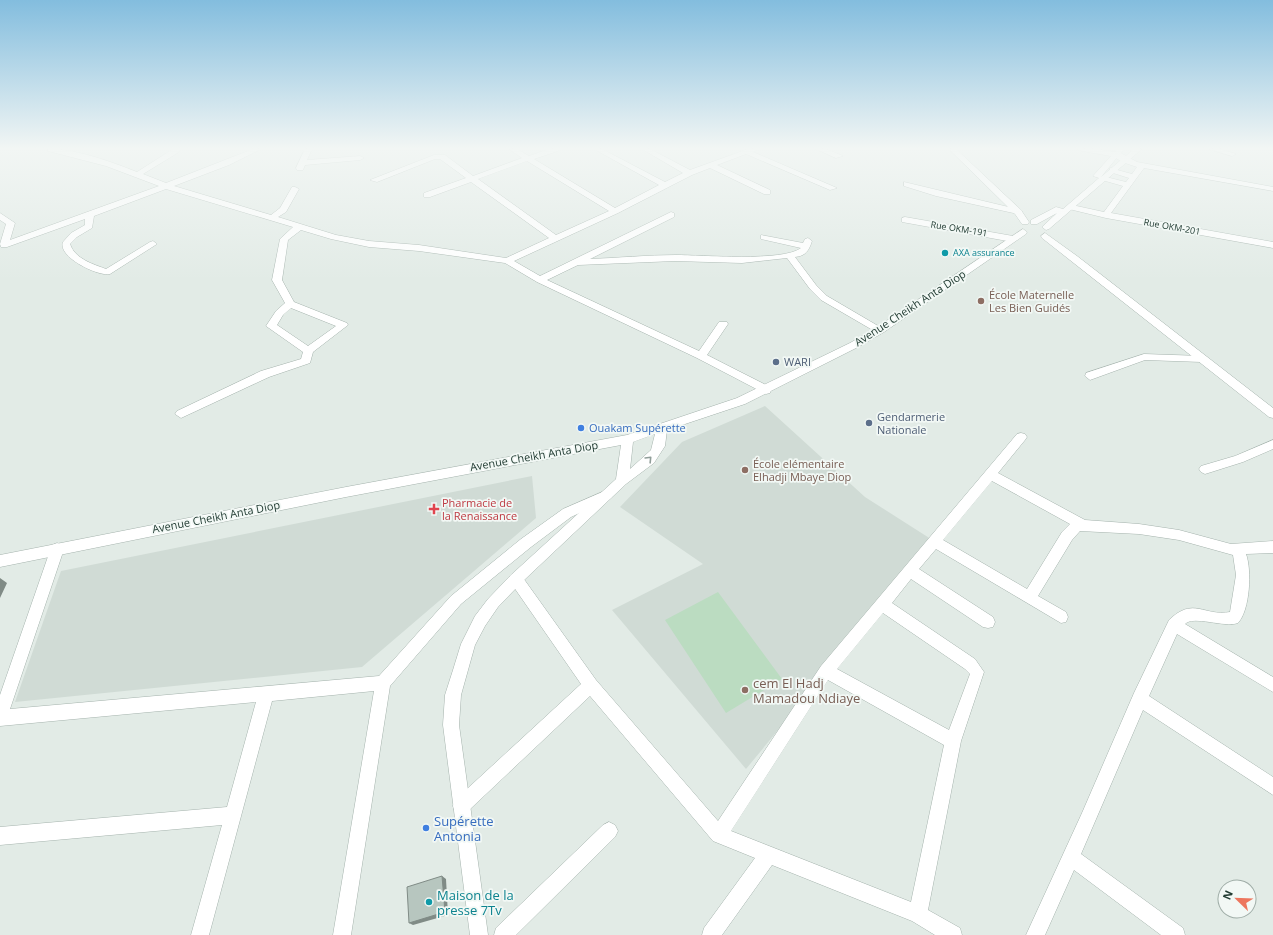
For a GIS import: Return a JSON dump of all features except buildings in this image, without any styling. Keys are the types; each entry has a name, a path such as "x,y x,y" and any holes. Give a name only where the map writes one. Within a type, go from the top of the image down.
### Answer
{"street":[{"path":"0,216 11,223 4,244 90,215 149,193"},
{"path":"188,193 334,237 369,244 419,248 507,261 540,280 700,356 766,390"},
{"path":"272,218 283,210 293,193"},
{"path":"427,195 433,193"},
{"path":"492,193 555,238"},
{"path":"585,193 615,211"},
{"path":"507,261 615,211 650,193"},
{"path":"935,193 1018,212"},
{"path":"998,193 1035,230 1150,316 1202,359 1273,414"},
{"name":"Avenue Cheikh Anta Diop","path":"1035,230 1079,193"},
{"name":"Avenue Cheikh Anta Diop","path":"0,561 361,489 628,439 661,429 741,401 766,390 880,330 1013,239 1035,230 1072,207 1088,193"},
{"path":"1106,215 1122,193"},
{"name":"Rue OKM-201","path":"1072,207 1106,215 1273,245"},
{"path":"90,215 89,226 74,235 66,244 69,253 79,260 107,272 153,244"},
{"path":"540,280 671,215"},
{"name":"Rue OKM-191","path":"905,220 1013,239"},
{"path":"181,414 259,377 281,368 306,361 308,352 343,325 290,304 277,280 284,239 299,226"},
{"path":"577,262 675,258 742,260 800,254 808,244 764,237"},
{"path":"790,256 813,287 824,298 880,330"},
{"path":"290,304 279,313 271,326 308,352"},
{"path":"700,356 723,324"},
{"path":"1090,376 1144,357 1202,359"},
{"path":"479,935 451,725 453,695 468,644 480,621 493,603 516,579 622,481 641,468 653,456 662,440 661,429"},
{"path":"719,835 826,671 1021,437"},
{"path":"622,481 628,439"},
{"path":"1206,469 1240,459 1273,444"},
{"path":"990,474 1083,525 1139,529 1179,535 1224,549 1238,550 1273,547"},
{"path":"342,935 383,683 456,600 526,543 567,513 607,495"},
{"path":"1029,598 1068,536 1076,528 1083,525"},
{"path":"934,541 1061,617"},
{"path":"57,549 0,718 383,683"},
{"path":"1034,935 1072,858 1139,698 1174,625 1183,616 1192,614 1228,619 1233,618 1236,615 1244,573 1243,562 1238,550"},
{"path":"910,570 988,622"},
{"path":"516,579 591,685 719,835 918,914 953,935"},
{"path":"882,604 970,664 977,672 976,680 953,741 918,914"},
{"path":"1174,625 1273,685"},
{"path":"826,671 953,741"},
{"path":"461,806 591,685"},
{"path":"200,935 266,694"},
{"path":"1139,698 1273,787"},
{"path":"0,836 234,815"},
{"path":"503,935 610,831"},
{"path":"710,935 768,855"},
{"path":"1072,858 1176,935"}],"shaded area":[{"name":"cem El Hadj Mamadou Ndiaye","path":"765,406 865,497 934,541 746,769 612,610 703,564 620,507 682,442"},
{"path":"532,476 536,518 362,667 15,702 61,571"}],"green space":[{"path":"718,592 782,679 726,713 665,620"}],"place":[{"name":"AXA assurance","path":"945,253"},
{"name":"École Maternelle Les Bien Guidés","path":"981,301"},
{"name":"WARI","path":"776,362"},
{"name":"Gendarmerie Nationale","path":"869,423"},
{"name":"Ouakam Supérette","path":"581,428"},
{"name":"École elémentaire Elhadji Mbaye Diop","path":"745,470"},
{"name":"Pharmacie de la Renaissance","path":"434,509"},
{"name":"cem El Hadj Mamadou Ndiaye","path":"745,690"},
{"name":"Supérette Antonia","path":"426,828"},
{"name":"Maison de la presse 7Tv","path":"429,902"}]}
